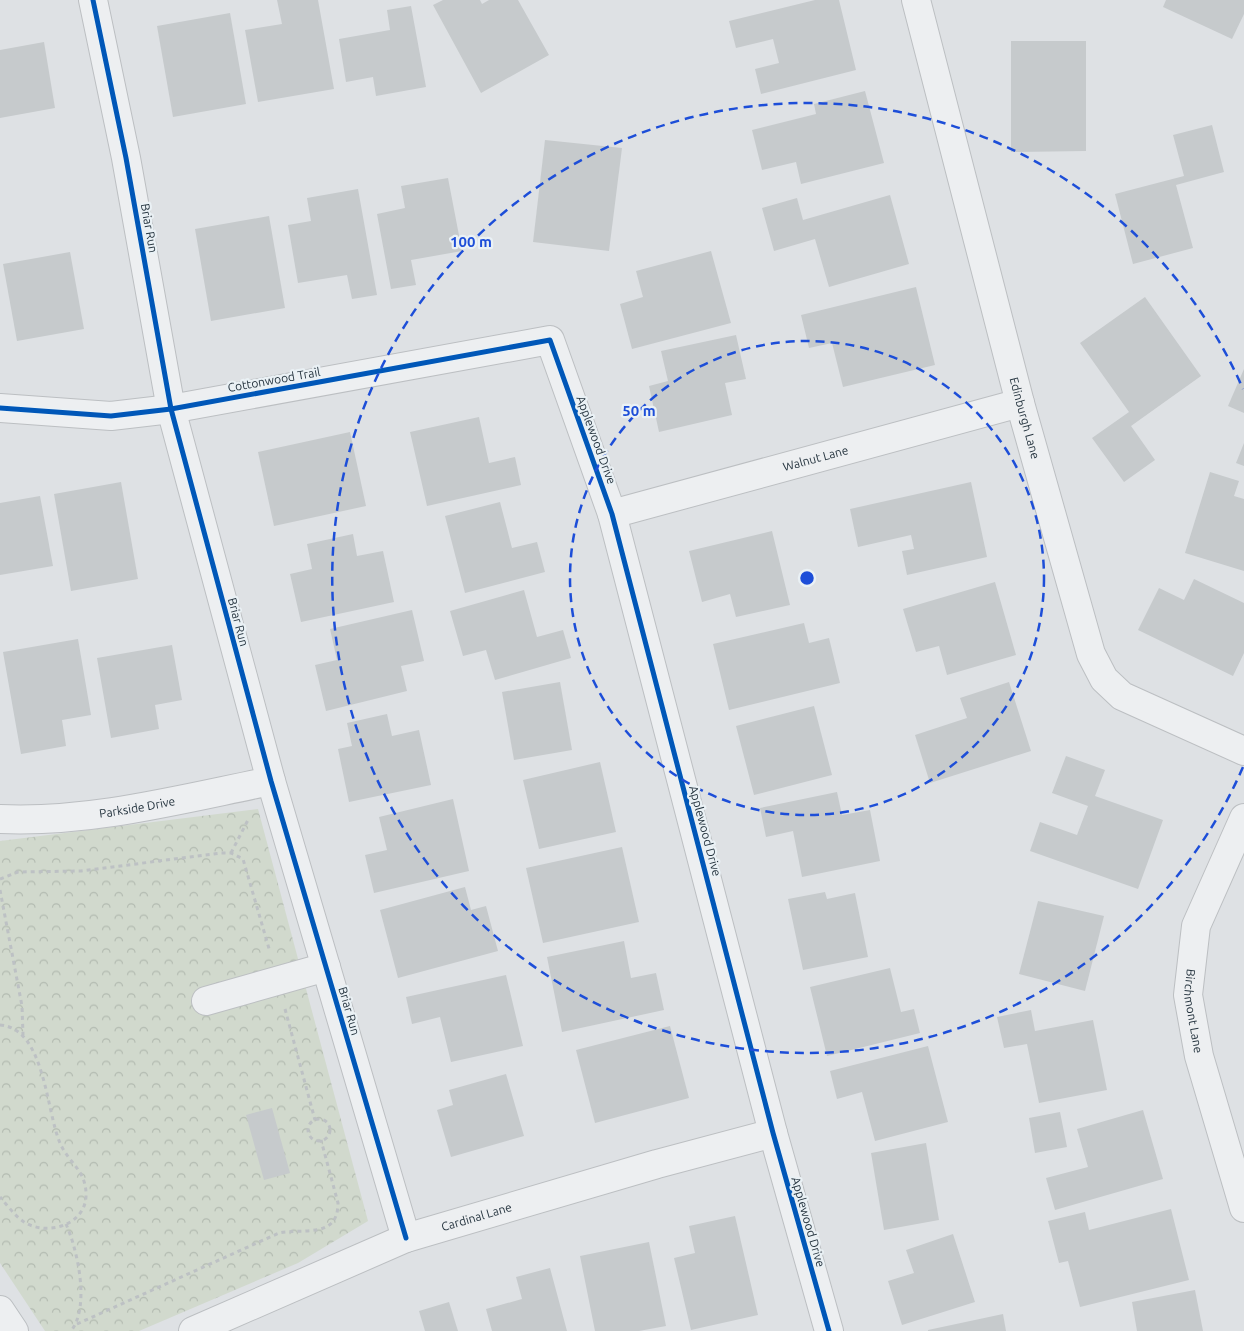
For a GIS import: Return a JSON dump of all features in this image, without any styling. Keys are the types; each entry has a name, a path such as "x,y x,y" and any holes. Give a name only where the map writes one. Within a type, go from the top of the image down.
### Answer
{"street":[{"name":"Briar Run","path":"93,0 126,158 171,409 271,781 406,1238"},
{"name":"Edinburgh Lane","path":"916,0 1020,403 1091,654 1104,679 1122,696 1244,751"},
{"name":"Cottonwood Trail","path":"0,408 111,416 171,409 550,340"},
{"name":"Applewood Drive","path":"550,340 612,514 773,1134 829,1331"},
{"name":"Walnut Lane","path":"612,514 1020,403"},
{"name":"Parkside Drive","path":"0,819 34,820 112,813 271,781"},
{"name":"Birchmont Lane","path":"1244,818 1196,926 1188,995 1199,1056 1244,1208"},
{"path":"206,1001 326,967"},
{"name":"Cardinal Lane","path":"205,1329 406,1238 657,1164 773,1134"},
{"path":"0,1310 14,1331"}],"path":[{"path":"231,853 249,818"},
{"path":"0,879 2,876 18,872 81,871 201,854 231,853 243,859 278,980 315,1120"},
{"path":"0,890 22,1006 23,1035"},
{"path":"0,1025 23,1035 36,1054 49,1112 61,1145 79,1168 84,1180 84,1207 78,1218 66,1224 50,1228 37,1227 24,1222 0,1197"},
{"path":"322,1119 329,1126 328,1136 321,1140 312,1139 308,1132 309,1125 315,1120 322,1119"},
{"path":"71,1331 77,1324 279,1233 320,1229 329,1226 334,1222 338,1213 338,1203 321,1140"},
{"path":"66,1224 72,1238 78,1267 80,1312 77,1324"}],"green space":[{"path":"258,809 368,1221 298,1263 139,1331 45,1331 0,1263 0,841"}],"building":[{"path":"277,0 318,0 334,89 258,102 245,30 282,24"},
{"path":"443,0 480,0 482,4 489,0 518,0 549,55 481,93 433,5"},
{"path":"815,0 839,0 856,70 761,94 755,69 779,63 773,39 736,48 729,21"},
{"path":"1166,0 1244,0 1244,14 1232,39 1163,7"},
{"path":"411,6 426,87 376,96 373,77 346,82 339,39 390,30 387,10"},
{"path":"230,13 246,104 173,117 157,26"},
{"path":"1011,41 1086,41 1086,151 1011,152"},
{"path":"44,42 55,108 0,118 0,50"},
{"path":"865,91 884,163 801,184 796,162 762,170 752,130 816,114 814,104"},
{"path":"1212,125 1224,172 1176,185 1193,248 1133,264 1115,194 1184,176 1173,135"},
{"path":"545,140 622,148 609,251 533,242"},
{"path":"448,178 462,251 411,260 416,285 391,289 377,214 405,208 401,186"},
{"path":"358,189 377,295 352,299 347,275 298,283 288,225 311,221 307,198"},
{"path":"890,195 909,264 829,287 815,239 774,251 762,208 797,198 803,220"},
{"path":"269,216 285,308 211,321 195,229"},
{"path":"711,251 731,323 632,349 620,304 643,297 636,271"},
{"path":"70,252 84,329 17,341 3,264"},
{"path":"916,287 935,365 843,387 832,343 809,348 801,315"},
{"path":"1145,297 1201,376 1131,426 1155,460 1124,482 1092,438 1129,412 1080,343"},
{"path":"736,335 746,379 725,383 732,415 659,432 649,386 668,381 661,351"},
{"path":"1244,369 1244,413 1228,406"},
{"path":"479,417 489,463 515,457 521,485 427,506 410,432"},
{"path":"350,432 366,506 274,526 258,452"},
{"path":"1244,443 1244,466 1236,463"},
{"path":"1210,472 1239,481 1234,496 1244,499 1244,571 1185,553"},
{"path":"121,482 138,579 71,591 54,494"},
{"path":"971,482 987,557 907,575 902,551 914,549 911,535 858,547 850,509"},
{"path":"40,496 53,566 0,575 0,503"},
{"path":"500,502 512,548 537,542 545,572 465,593 445,516"},
{"path":"772,531 790,605 736,617 730,594 702,602 689,551"},
{"path":"353,534 357,556 383,551 394,602 301,622 290,574 312,569 307,544"},
{"path":"1194,579 1244,603 1244,653 1233,676 1138,630 1159,588 1184,600"},
{"path":"995,582 1016,655 947,675 939,646 916,652 903,609"},
{"path":"524,590 537,637 563,630 571,658 495,680 486,650 463,656 450,611"},
{"path":"412,610 424,661 401,666 407,691 326,711 315,665 337,660 330,629"},
{"path":"804,623 809,643 829,638 840,683 729,710 713,644"},
{"path":"78,639 91,715 62,720 66,746 21,754 3,652"},
{"path":"172,645 182,700 155,705 159,729 111,738 97,658"},
{"path":"560,682 572,750 514,760 502,692"},
{"path":"1009,682 1031,751 930,783 915,735 967,718 960,698"},
{"path":"814,706 832,775 754,795 736,726"},
{"path":"387,714 392,736 419,730 431,785 349,802 338,749 352,746 347,723"},
{"path":"1066,756 1105,770 1095,796 1163,820 1138,889 1030,851 1040,822 1077,835 1088,806 1052,793"},
{"path":"600,762 616,832 539,849 523,780"},
{"path":"837,792 842,815 870,810 880,861 802,877 793,831 766,837 760,808"},
{"path":"453,799 469,871 374,893 365,855 387,850 379,817"},
{"path":"622,847 639,922 543,943 526,868"},
{"path":"465,887 471,910 486,906 498,951 398,978 380,910"},
{"path":"825,892 827,899 855,893 868,957 803,970 788,899"},
{"path":"1038,901 1104,916 1085,991 1019,974"},
{"path":"624,941 631,978 656,973 664,1010 562,1032 547,957"},
{"path":"890,968 901,1012 914,1009 920,1033 827,1056 810,987"},
{"path":"506,975 523,1046 451,1062 440,1017 412,1024 406,997"},
{"path":"1031,1010 1035,1031 1093,1020 1107,1090 1039,1103 1027,1044 1004,1048 997,1017"},
{"path":"670,1026 689,1098 595,1123 576,1050"},
{"path":"928,1046 948,1122 875,1141 862,1092 837,1099 830,1071"},
{"path":"506,1074 524,1136 451,1157 437,1110 453,1105 449,1090"},
{"path":"272,1108 290,1173 264,1180 246,1115"},
{"path":"1143,1110 1163,1179 1055,1210 1046,1178 1088,1167 1077,1129"},
{"path":"1060,1112 1067,1147 1035,1153 1029,1118"},
{"path":"926,1143 939,1220 884,1230 871,1153"},
{"path":"1171,1209 1189,1280 1080,1307 1068,1261 1059,1263 1048,1221 1085,1212 1089,1230"},
{"path":"735,1216 758,1315 691,1330 674,1258 695,1253 689,1226"},
{"path":"953,1234 975,1302 902,1325 888,1281 914,1273 906,1250"},
{"path":"649,1242 666,1326 639,1331 595,1331 580,1256"},
{"path":"550,1268 567,1331 492,1331 486,1309 522,1299 516,1277"},
{"path":"1195,1290 1203,1331 1137,1331 1132,1302"},
{"path":"449,1302 458,1331 425,1331 419,1311"},
{"path":"1003,1314 1006,1331 928,1331 928,1330"}],"cycle path":[{"path":"93,0 126,158 171,409 271,781 406,1238"},
{"path":"0,408 111,416 171,409 550,340 612,514 773,1133 829,1331"}]}
